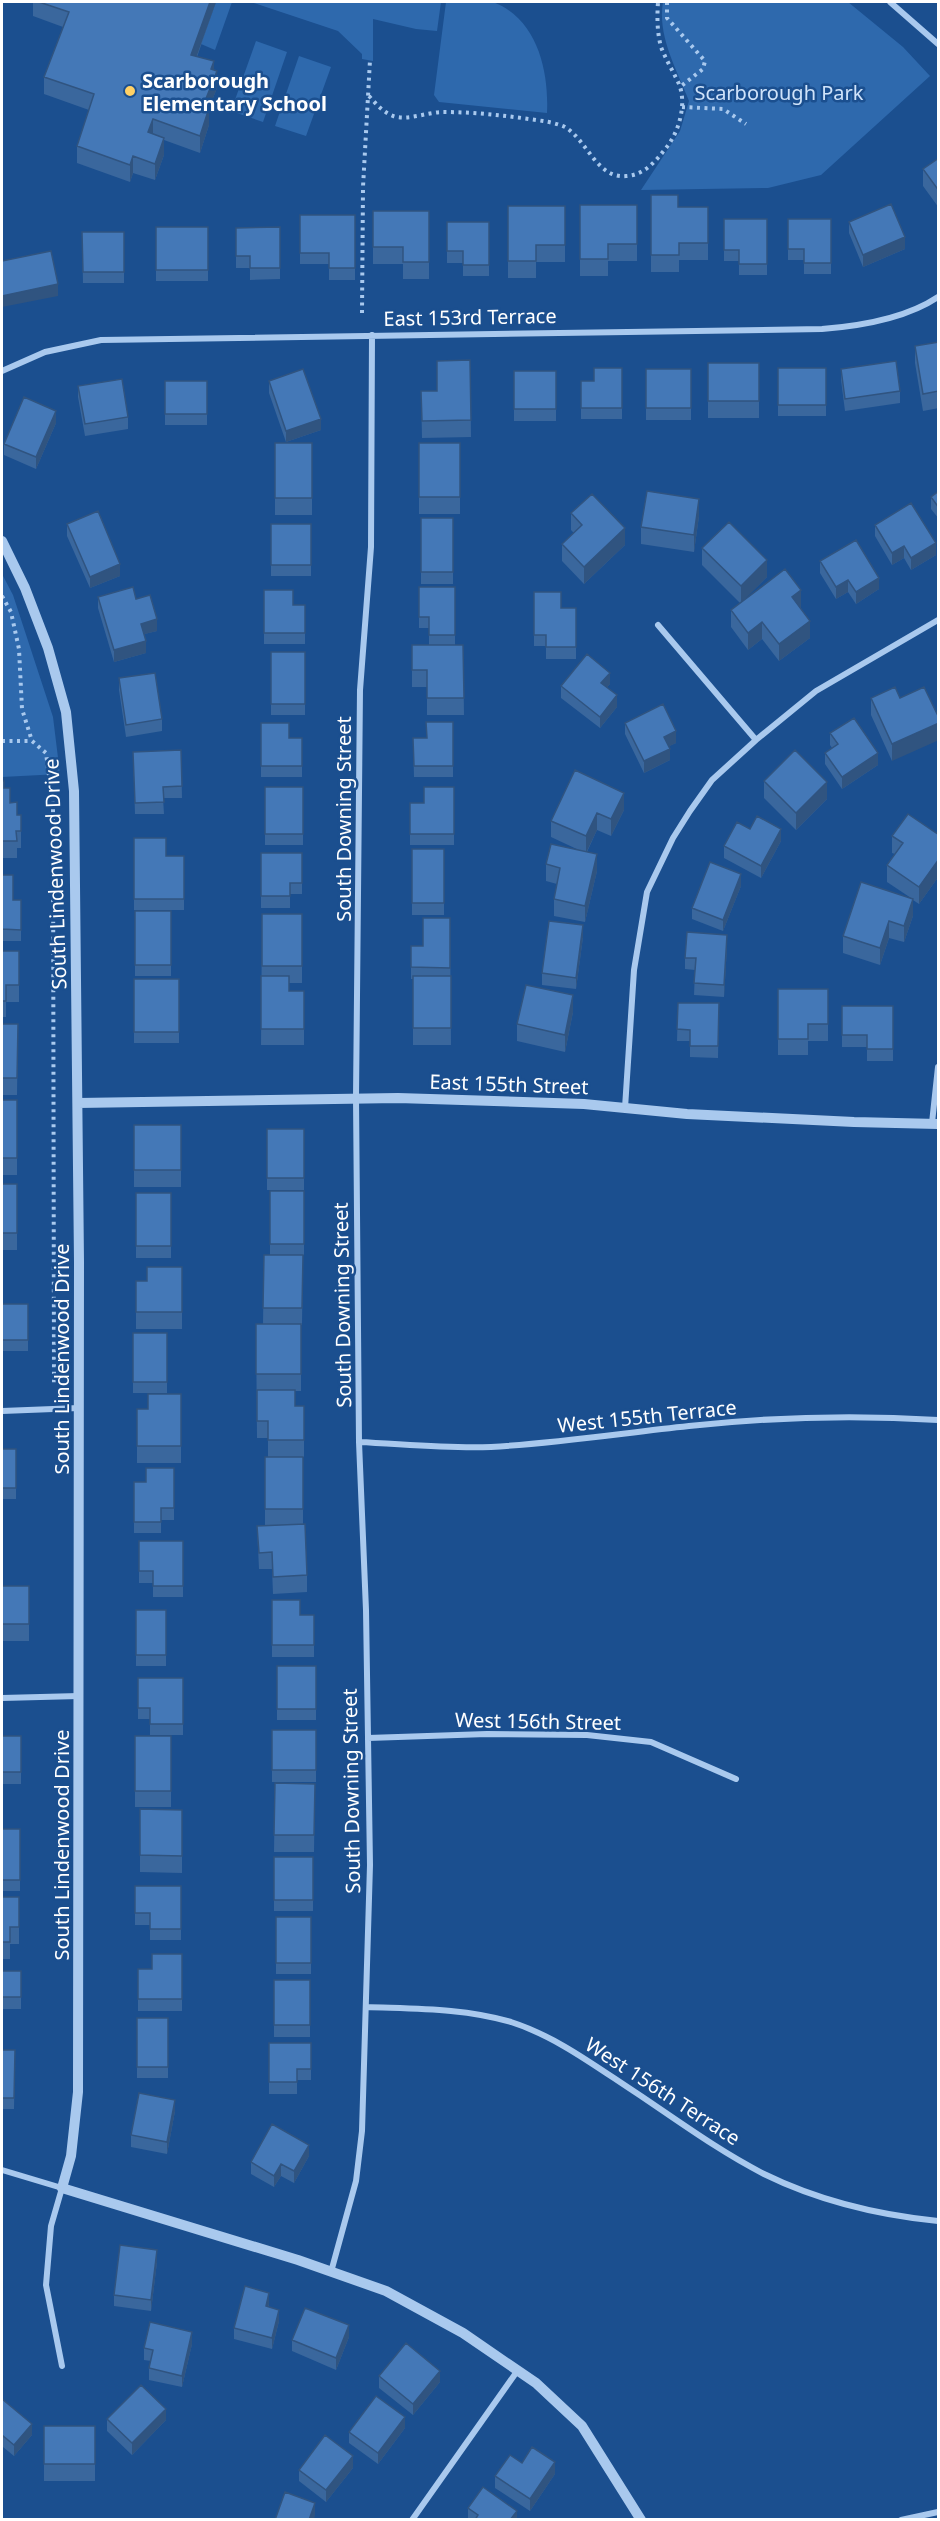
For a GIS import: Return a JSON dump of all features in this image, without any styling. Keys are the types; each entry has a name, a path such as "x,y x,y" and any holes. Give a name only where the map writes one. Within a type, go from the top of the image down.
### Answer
{"street":[{"path":"890,2 939,45"},
{"name":"East 153rd Terrace","path":"2,371 45,352 101,340 372,334 822,329 852,326 889,318 908,312 939,297"},
{"name":"South Downing Street","path":"331,2272 356,2181 362,2131 370,1865 359,1442 356,1098 360,690 371,547 372,334"},
{"name":"South Lindenwood Drive","path":"2,541 25,588 48,648 66,712 74,791 79,1408 78,2092 71,2156 51,2226 46,2285 62,2366"},
{"path":"625,1108 634,970 647,892 673,838 690,811 712,780 816,691 939,620"},
{"path":"658,625 756,740"},
{"path":"935,1124 939,1067"},
{"name":"East 155th Street","path":"78,1103 356,1098 584,1104 854,1122 935,1124"},
{"path":"2,1411 79,1408"},
{"name":"West 155th Terrace","path":"359,1442 489,1447 589,1439 690,1426 790,1419 885,1417 939,1420"},
{"path":"2,1698 79,1695"},
{"name":"West 156th Street","path":"368,1738 487,1734 587,1735 651,1743 736,1779"},
{"name":"West 156th Terrace","path":"366,2007 452,2010 511,2022 565,2046 730,2155 765,2174 801,2190 857,2208 897,2217 939,2222"},
{"path":"2,2170 386,2291 463,2333 536,2383 582,2426 641,2520"},
{"path":"412,2520 518,2370"},
{"path":"901,2520 939,2512"}],"path":[{"path":"369,96 376,105 394,116 406,117 440,112 501,114 555,123 577,137 603,169 621,177 641,174 666,148 676,130 682,107 680,87 661,46 657,20 658,2"},
{"path":"667,2 667,18 705,61 703,69 680,87"},
{"path":"657,20 667,18"},
{"path":"362,313 363,187 370,60"},
{"path":"682,107 723,109 746,123"},
{"path":"2,596 11,612 19,649 22,709 32,741 46,753 53,806 54,1385"},
{"path":"2,741 32,741"}],"green space":[{"path":"216,2 232,2 215,50 201,44"},
{"path":"251,2 441,2 437,31 416,29 373,19 373,61 362,59 362,54 338,31"},
{"path":"446,2 493,2 508,10 521,21 538,48 543,64 547,113 439,102 434,95"},
{"name":"Scarborough Park","path":"663,2 848,2 903,47 930,76 821,175 768,188 641,190 680,131 689,101 665,40"},
{"path":"256,41 287,52 263,122 231,111"},
{"path":"299,56 331,67 306,136 275,126"},
{"path":"2,574 13,595 53,717 60,774 2,777"}],"building":[{"name":"Scarborough Elementary School","path":"39,2 210,2 191,55 214,61 211,69 217,71 203,106 209,108 200,136 153,119 148,132 164,138 155,164 133,156 130,165 77,146 94,94 44,77 69,12"},
{"path":"939,158 939,191 923,169"},
{"path":"651,195 678,195 678,207 708,207 708,243 679,243 679,255 651,255"},
{"path":"891,204 905,237 863,255 849,222"},
{"path":"580,205 637,205 637,244 608,244 608,259 580,259"},
{"path":"508,206 565,206 565,245 536,245 536,261 508,261"},
{"path":"373,211 429,211 429,262 403,262 403,247 373,247"},
{"path":"300,215 355,215 355,268 329,268 329,253 300,253"},
{"path":"724,219 767,219 767,264 739,264 739,250 724,250"},
{"path":"788,219 831,219 831,263 804,263 804,249 788,249"},
{"path":"447,222 489,222 489,265 463,265 463,251 447,251"},
{"path":"156,227 208,227 208,270 156,270"},
{"path":"280,227 280,268 250,268 250,256 236,256 236,228"},
{"path":"82,232 124,232 124,272 83,272"},
{"path":"51,251 58,284 2,296 2,261"},
{"path":"939,342 939,391 923,394 915,346"},
{"path":"470,360 471,420 422,421 421,391 437,391 437,361"},
{"path":"896,361 900,391 845,399 841,369"},
{"path":"708,363 759,363 759,401 708,401"},
{"path":"594,368 622,368 622,408 581,408 581,381 594,381"},
{"path":"778,368 826,368 826,405 778,405"},
{"path":"303,369 321,419 286,431 269,381"},
{"path":"646,369 691,369 691,408 646,408"},
{"path":"514,371 556,371 556,409 514,409"},
{"path":"122,379 128,417 85,424 78,386"},
{"path":"165,381 207,381 207,414 165,414"},
{"path":"24,397 56,411 36,457 4,444"},
{"path":"275,443 312,443 312,498 275,498"},
{"path":"419,443 460,443 460,497 419,497"},
{"path":"647,491 699,499 694,535 641,527"},
{"path":"939,491 939,508 931,497"},
{"path":"592,494 625,528 584,567 562,544 582,525 571,513"},
{"path":"911,503 936,543 911,558 904,546 892,553 875,525"},
{"path":"98,511 120,564 90,577 67,524"},
{"path":"421,518 453,518 453,572 421,572"},
{"path":"729,522 767,560 741,586 702,548"},
{"path":"271,524 311,524 311,565 271,565"},
{"path":"856,540 879,578 856,592 848,580 836,587 820,561"},
{"path":"785,569 801,590 792,597 810,621 779,644 762,622 748,633 731,610"},
{"path":"133,587 136,599 150,595 157,619 141,624 146,641 114,650 98,597"},
{"path":"419,587 455,587 455,635 429,635 429,617 419,617"},
{"path":"264,590 293,590 293,605 305,605 305,633 264,633"},
{"path":"534,592 561,592 561,608 576,608 576,647 546,647 546,635 534,635"},
{"path":"412,645 463,645 464,698 427,698 427,670 412,670"},
{"path":"271,652 305,652 305,704 271,704"},
{"path":"587,654 610,673 601,683 617,695 600,717 561,686"},
{"path":"155,673 162,719 126,725 119,678"},
{"path":"895,687 900,698 924,687 939,718 939,723 892,744 871,698"},
{"path":"663,704 676,731 664,737 670,749 644,761 625,723"},
{"path":"854,718 878,753 842,777 825,753 838,744 830,733"},
{"path":"426,722 453,722 453,766 414,766 413,738 427,738"},
{"path":"261,723 289,723 289,738 302,738 302,766 261,766"},
{"path":"181,750 182,786 163,787 164,802 135,803 133,752"},
{"path":"795,750 827,782 796,813 764,781"},
{"path":"575,770 624,793 611,819 597,813 586,836 551,821"},
{"path":"2,781 4,781 4,788 10,788 10,803 17,802 17,815 21,815 21,831 16,831 17,841 2,841"},
{"path":"265,787 303,787 303,834 265,834"},
{"path":"424,787 454,787 454,834 410,834 410,803 424,803"},
{"path":"908,814 939,835 939,859 919,887 887,865 903,843 892,836"},
{"path":"757,816 781,829 761,866 724,846 737,822 750,829"},
{"path":"134,838 166,838 166,856 184,856 184,899 134,899"},
{"path":"551,844 597,854 585,906 554,899 560,868 546,864"},
{"path":"412,849 444,849 444,903 412,903"},
{"path":"261,853 302,853 302,883 290,883 290,896 261,896"},
{"path":"710,862 741,874 723,920 692,908"},
{"path":"2,875 13,875 13,900 21,900 21,930 2,929"},
{"path":"861,882 913,899 904,926 889,921 880,948 843,936"},
{"path":"135,911 171,911 171,965 135,965"},
{"path":"262,914 302,914 302,966 262,966"},
{"path":"423,918 450,918 450,968 411,967 411,946 423,946"},
{"path":"549,921 583,925 576,978 542,973"},
{"path":"687,932 727,935 724,985 694,983 696,958 685,958"},
{"path":"2,951 19,951 19,985 6,985 6,1001 2,1001"},
{"path":"261,976 289,976 289,991 304,991 304,1029 261,1029"},
{"path":"413,976 451,976 451,1028 413,1028"},
{"path":"134,979 179,979 179,1032 134,1032"},
{"path":"526,985 573,995 565,1035 517,1024"},
{"path":"778,989 828,989 828,1024 808,1024 808,1039 778,1039"},
{"path":"678,1003 719,1003 718,1046 690,1046 690,1030 677,1029"},
{"path":"842,1006 893,1006 893,1049 867,1049 867,1035 842,1035"},
{"path":"2,1024 18,1024 17,1078 2,1078"},
{"path":"2,1100 17,1100 17,1158 2,1158"},
{"path":"134,1125 181,1125 181,1170 134,1170"},
{"path":"267,1129 304,1129 304,1178 267,1178"},
{"path":"2,1184 17,1184 17,1233 2,1233"},
{"path":"270,1191 304,1191 304,1244 270,1244"},
{"path":"136,1193 171,1193 171,1246 136,1246"},
{"path":"264,1255 303,1255 302,1308 263,1308"},
{"path":"147,1267 182,1267 182,1312 136,1312 136,1281 147,1281"},
{"path":"2,1304 28,1304 28,1340 2,1340"},
{"path":"256,1324 301,1324 301,1374 256,1374"},
{"path":"133,1333 167,1333 167,1382 133,1382"},
{"path":"257,1390 295,1390 295,1406 304,1406 304,1440 268,1440 268,1421 257,1421"},
{"path":"148,1394 181,1394 181,1446 137,1446 137,1409 148,1409"},
{"path":"2,1449 16,1449 16,1488 2,1488"},
{"path":"265,1457 303,1457 303,1509 265,1509"},
{"path":"146,1468 174,1468 174,1508 161,1508 161,1522 134,1522 134,1482 146,1482"},
{"path":"305,1524 307,1575 273,1577 272,1552 259,1553 257,1526"},
{"path":"139,1541 183,1541 183,1586 153,1586 153,1571 139,1571"},
{"path":"2,1586 29,1586 29,1624 2,1624"},
{"path":"272,1600 300,1600 300,1615 314,1615 314,1645 272,1645"},
{"path":"136,1610 166,1610 166,1655 136,1655"},
{"path":"277,1666 316,1666 316,1709 277,1709"},
{"path":"138,1678 183,1678 183,1724 150,1724 150,1708 138,1708"},
{"path":"272,1730 316,1730 316,1770 272,1770"},
{"path":"2,1736 21,1736 21,1772 2,1772"},
{"path":"135,1736 171,1736 171,1791 135,1791"},
{"path":"275,1783 315,1784 314,1835 274,1835"},
{"path":"140,1809 182,1810 182,1856 140,1855"},
{"path":"2,1829 20,1829 20,1880 2,1880"},
{"path":"274,1857 313,1857 313,1900 274,1900"},
{"path":"135,1886 181,1886 181,1929 150,1929 150,1913 135,1913"},
{"path":"2,1897 19,1897 19,1927 10,1927 10,1942 2,1942"},
{"path":"276,1917 311,1917 311,1963 276,1963"},
{"path":"152,1954 182,1954 182,1999 138,1999 138,1969 152,1969"},
{"path":"2,1971 21,1971 21,1997 2,1997"},
{"path":"274,1980 310,1980 310,2025 274,2025"},
{"path":"137,2018 168,2018 168,2067 137,2067"},
{"path":"269,2043 311,2043 311,2069 297,2069 297,2082 269,2082"},
{"path":"2,2050 15,2050 14,2098 2,2098"},
{"path":"139,2093 175,2100 167,2142 131,2135"},
{"path":"272,2124 309,2145 294,2171 281,2164 274,2176 251,2162"},
{"path":"120,2245 157,2250 151,2300 114,2295"},
{"path":"245,2286 269,2293 266,2306 279,2310 272,2338 234,2328"},
{"path":"305,2308 349,2325 336,2358 292,2340"},
{"path":"150,2322 192,2332 182,2376 149,2368 153,2350 144,2348"},
{"path":"406,2343 440,2371 413,2404 379,2376"},
{"path":"141,2385 166,2409 132,2443 107,2419"},
{"path":"376,2396 405,2417 378,2453 349,2432"},
{"path":"2,2399 32,2424 14,2445 3,2436 2,2438"},
{"path":"44,2426 95,2426 95,2464 44,2464"},
{"path":"325,2435 353,2456 326,2490 299,2470"},
{"path":"532,2447 555,2462 530,2499 495,2476 510,2455 522,2463"},
{"path":"483,2487 517,2511 510,2520 475,2520 478,2515 468,2508"},
{"path":"285,2492 315,2503 309,2520 275,2520"}],"place":[{"name":"Scarborough Elementary School","path":"130,91"}]}
